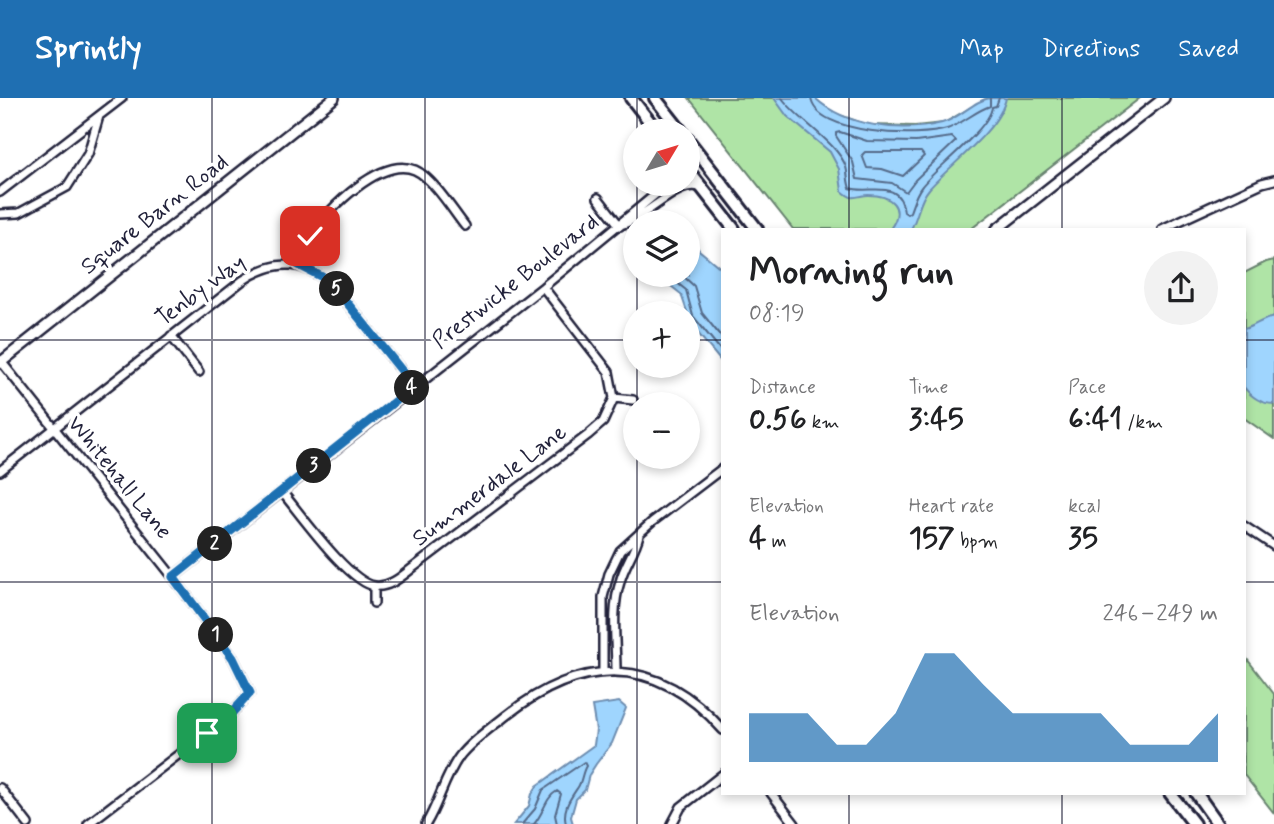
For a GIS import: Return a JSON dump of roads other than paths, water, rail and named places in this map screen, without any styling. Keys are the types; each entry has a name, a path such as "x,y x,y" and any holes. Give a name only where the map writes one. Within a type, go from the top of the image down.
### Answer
{"main road":[{"path":"631,98 648,119"},
{"path":"655,98 672,119"},
{"path":"700,155 756,228"},
{"path":"700,186 733,228"},
{"path":"1172,795 1194,824"},
{"path":"1197,795 1218,824"}],"street":[{"path":"0,192 122,98"},
{"name":"Square Barn Road","path":"1,361 334,98"},
{"path":"998,228 1164,98"},
{"path":"0,214 19,213 66,187 88,154 99,116"},
{"path":"414,386 336,289 324,278 299,265 306,243 325,216 371,178 393,168 407,168 427,179 465,226"},
{"path":"1164,228 1274,180"},
{"name":"Prestwicke Boulevard","path":"620,226 633,222 678,189 697,186 704,191"},
{"name":"Prestwicke Boulevard","path":"173,577 620,226 628,215 653,196"},
{"name":"Prestwicke Boulevard","path":"598,198 620,226"},
{"name":"Tenby Way","path":"0,471 255,272 276,265 299,265"},
{"path":"543,287 609,372 614,398 623,399"},
{"path":"171,336 199,372"},
{"name":"Whitehall Lane","path":"1,361 173,577 233,658 250,693 230,715 88,824"},
{"name":"Summerdale Lane","path":"374,586 392,582 414,567 588,435 603,422 614,398"},
{"path":"603,672 602,607 606,585 620,551 720,470"},
{"path":"282,492 346,569 374,586 374,603"},
{"path":"1246,527 1274,546"},
{"path":"616,671 616,601 621,576 639,535"},
{"path":"426,824 447,777 461,755 532,696 572,678 616,671 632,674 670,687 699,706 721,728"},
{"path":"672,824 681,807 721,776"},
{"path":"0,788 28,824"},
{"path":"773,795 795,824"}],"water":[{"path":"774,98 815,98 842,116 858,121 910,127 942,123 984,99 1006,98 1002,110 985,134 926,193 911,228 891,228 897,214 894,204 889,200 868,195 851,197 842,191 839,169 830,152 787,116"},
{"path":"700,251 721,268 721,362 700,336 700,301 683,301 681,294 672,287 700,287"},
{"path":"1274,317 1274,404 1257,399 1246,389 1246,328"},
{"path":"619,702 626,708 612,743 589,775 585,790 576,799 571,817 573,824 514,824 529,806 537,786 594,745 596,730 592,706"}]}
